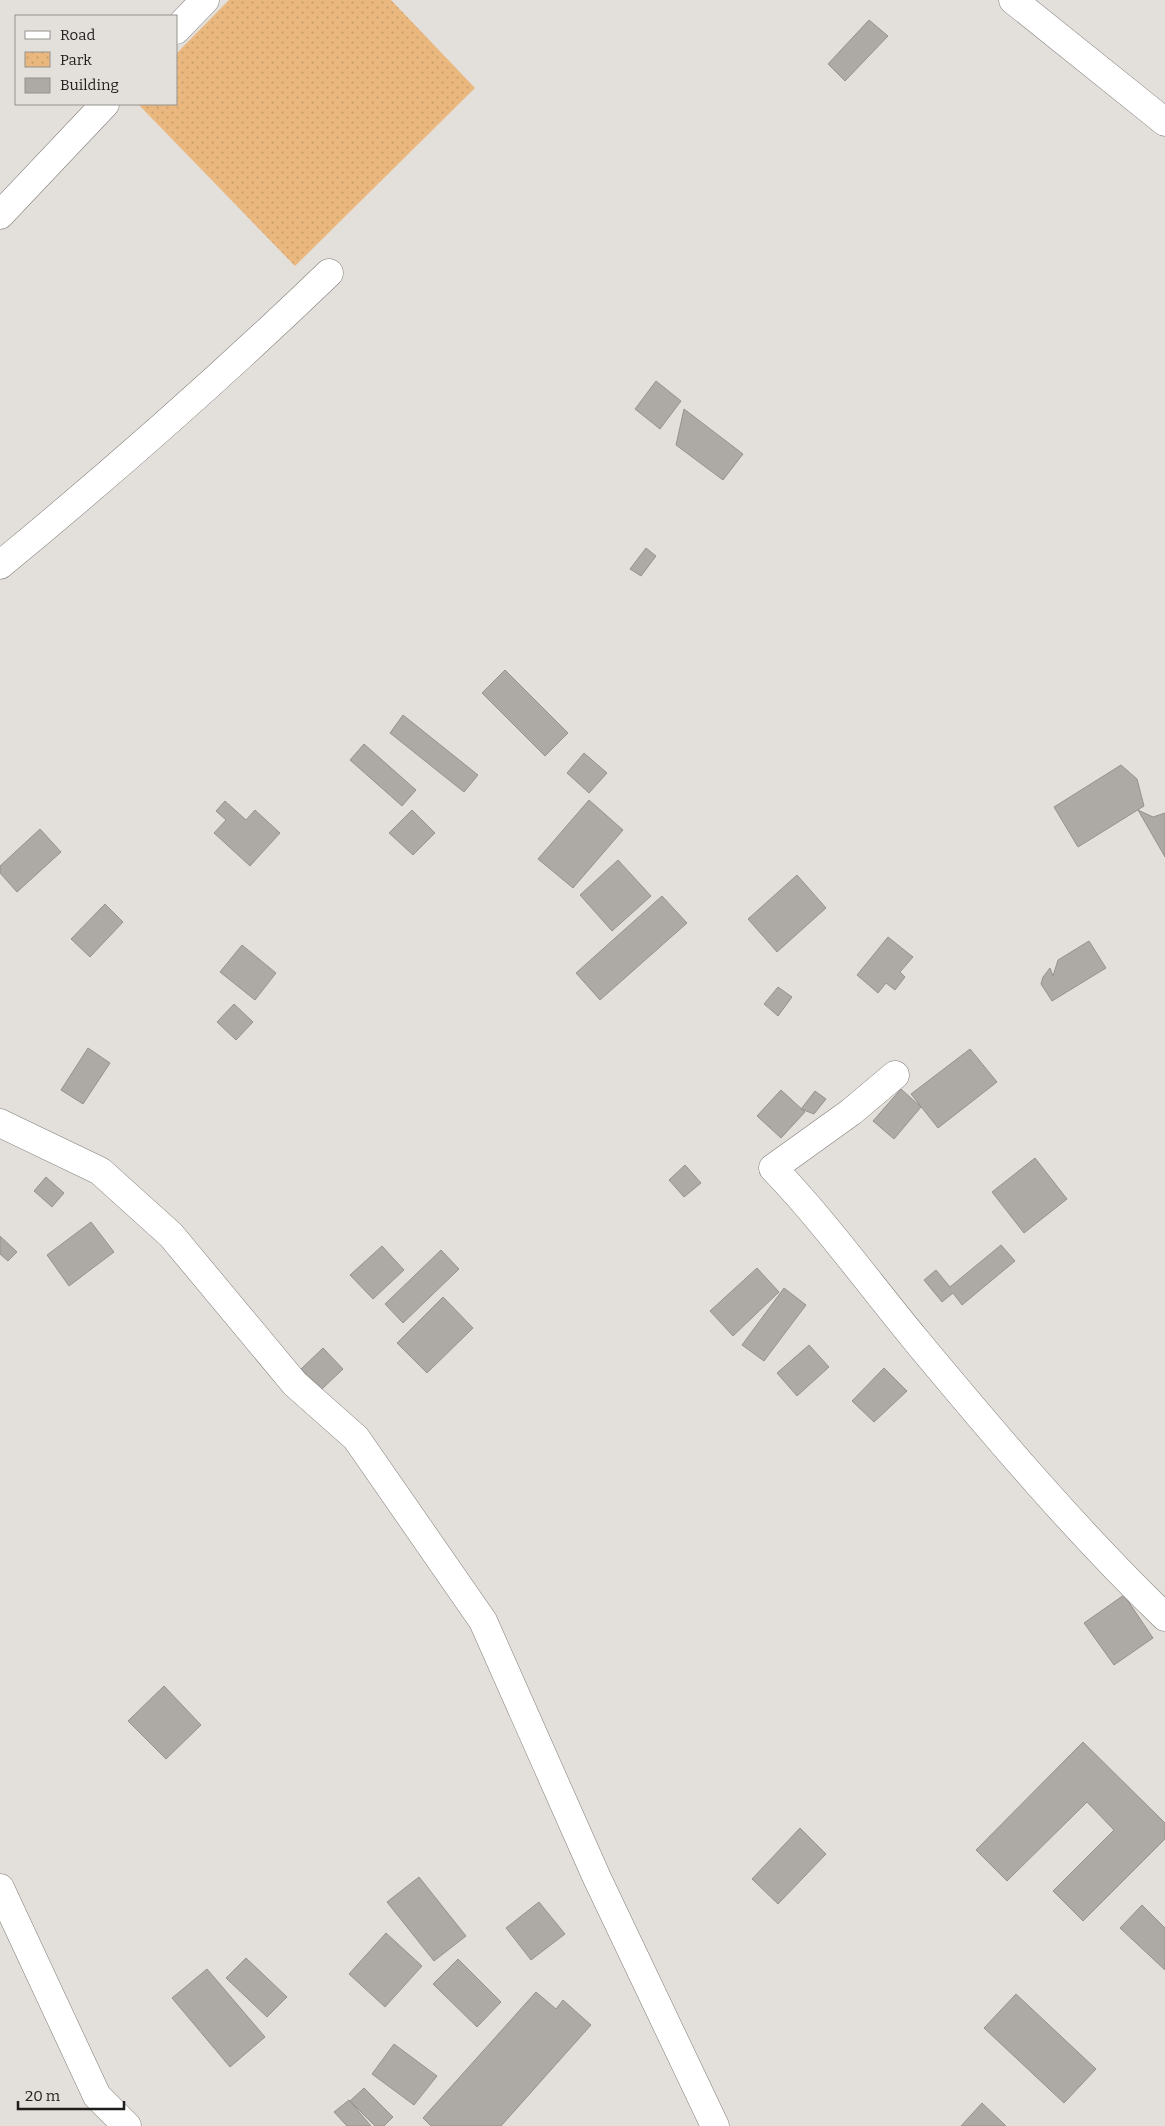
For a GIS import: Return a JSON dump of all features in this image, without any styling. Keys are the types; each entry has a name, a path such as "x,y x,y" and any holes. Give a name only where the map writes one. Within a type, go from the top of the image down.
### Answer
{"street":[{"path":"178,28 204,0"},
{"path":"1013,0 1165,122"},
{"path":"0,214 104,105"},
{"path":"0,565 178,414 257,343 329,273"},
{"path":"895,1075 851,1112 773,1168 800,1195 915,1339 998,1436 1130,1583 1165,1617"},
{"path":"0,1123 100,1170 171,1235 296,1384 356,1438 484,1621 598,1878 715,2126"},
{"path":"0,1888 97,2096 127,2126"}],"green space":[{"path":"229,0 391,0 475,88 295,266 139,105 178,105 178,52"}],"building":[{"path":"869,20 888,36 845,81 828,64"},
{"path":"656,381 681,401 660,429 635,409"},
{"path":"684,409 743,454 723,480 676,445"},
{"path":"646,548 656,556 641,576 630,569"},
{"path":"505,670 568,733 545,756 482,693"},
{"path":"403,715 478,775 464,792 390,733"},
{"path":"364,744 416,790 402,806 350,760"},
{"path":"584,753 607,773 589,793 567,773"},
{"path":"1121,765 1137,779 1144,806 1078,847 1054,807"},
{"path":"589,800 623,830 573,888 538,859"},
{"path":"225,801 246,820 255,810 280,833 250,866 214,833 226,820 216,811"},
{"path":"412,810 435,833 413,855 389,833"},
{"path":"1138,810 1153,817 1165,813 1165,857"},
{"path":"40,829 61,852 17,892 0,873 0,866"},
{"path":"618,860 651,896 612,931 580,895"},
{"path":"797,875 826,908 777,952 748,919"},
{"path":"662,896 687,923 600,1000 576,973"},
{"path":"105,904 123,922 90,957 71,939"},
{"path":"888,937 913,957 900,972 905,977 895,990 886,983 878,993 857,975"},
{"path":"1089,941 1106,968 1052,1001 1041,984 1043,977 1050,968 1053,976 1058,960"},
{"path":"242,945 276,973 255,1000 220,972"},
{"path":"778,987 792,997 778,1016 764,1004"},
{"path":"234,1004 253,1022 236,1040 217,1022"},
{"path":"88,1048 110,1063 83,1104 61,1090"},
{"path":"970,1049 997,1082 938,1128 911,1094"},
{"path":"901,1089 921,1107 894,1139 873,1121"},
{"path":"781,1090 805,1112 781,1138 757,1116"},
{"path":"815,1091 826,1099 814,1114 801,1109"},
{"path":"1035,1158 1067,1199 1024,1233 992,1192"},
{"path":"685,1165 701,1183 684,1197 669,1180"},
{"path":"46,1177 64,1193 52,1207 34,1191"},
{"path":"91,1222 114,1252 69,1286 47,1255"},
{"path":"0,1236 17,1252 8,1261 0,1254"},
{"path":"1001,1245 1015,1261 962,1305 953,1293 942,1302 924,1280 936,1270 950,1287"},
{"path":"382,1246 404,1270 373,1299 350,1275"},
{"path":"441,1250 459,1269 403,1323 385,1304"},
{"path":"757,1268 779,1292 733,1336 710,1311"},
{"path":"784,1288 806,1305 764,1361 742,1345"},
{"path":"443,1297 473,1328 427,1373 397,1343"},
{"path":"809,1345 829,1367 797,1396 777,1373"},
{"path":"323,1348 343,1369 322,1389 301,1369"},
{"path":"884,1368 907,1391 874,1422 852,1401"},
{"path":"1124,1595 1153,1638 1114,1665 1084,1623"},
{"path":"164,1686 201,1725 166,1759 128,1721"},
{"path":"1083,1742 1165,1823 1165,1839 1083,1921 1053,1891 1114,1830 1087,1802 1007,1881 976,1850"},
{"path":"800,1828 826,1854 778,1904 752,1879"},
{"path":"419,1877 466,1936 434,1961 387,1902"},
{"path":"539,1902 565,1934 531,1960 506,1928"},
{"path":"1142,1905 1165,1928 1165,1970 1120,1928"},
{"path":"386,1933 422,1966 385,2007 349,1974"},
{"path":"246,1958 287,1997 267,2017 226,1978"},
{"path":"458,1959 501,2002 477,2027 433,1984"},
{"path":"207,1969 265,2037 230,2067 172,1998"},
{"path":"536,1992 556,2009 563,2000 591,2025 501,2126 431,2126 423,2118"},
{"path":"1016,1994 1096,2069 1064,2103 984,2028"},
{"path":"394,2044 437,2076 414,2105 372,2074"},
{"path":"364,2088 393,2117 384,2126 375,2126 350,2101"},
{"path":"349,2100 371,2126 347,2126 334,2112"},
{"path":"982,2103 1006,2126 961,2126"}]}
